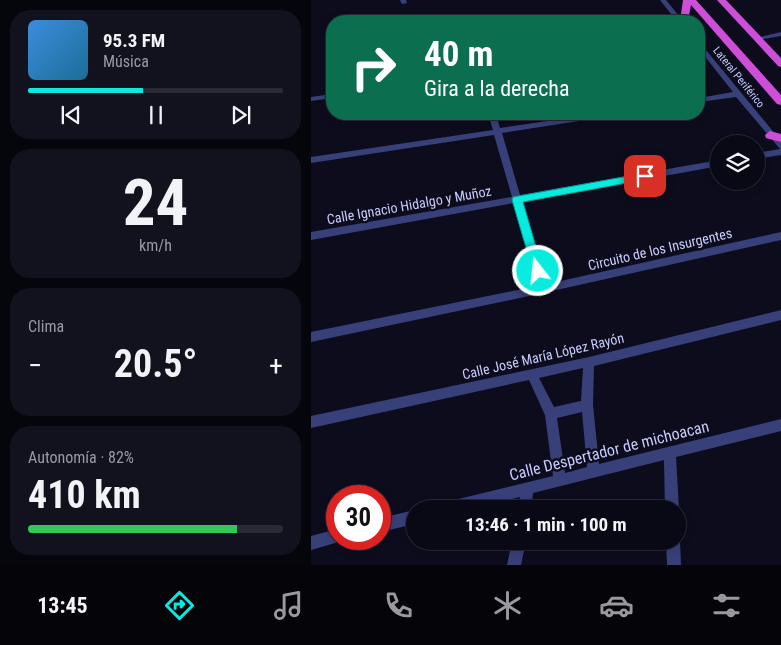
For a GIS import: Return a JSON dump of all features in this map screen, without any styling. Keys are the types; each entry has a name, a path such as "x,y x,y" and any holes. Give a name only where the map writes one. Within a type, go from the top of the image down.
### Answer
{"highway":[{"path":"685,15 687,0"},
{"path":"691,0 704,15"},
{"path":"721,0 781,64"},
{"path":"705,16 781,102"}],"street":[{"path":"663,0 675,15"},
{"path":"758,38 781,34"},
{"name":"Lateral Periférico","path":"705,53 738,94 776,136 781,147"},
{"path":"705,99 738,94"},
{"path":"311,99 326,97"},
{"path":"494,120 543,289"},
{"path":"311,160 573,120"},
{"path":"765,155 781,152"},
{"name":"Calle Ignacio Hidalgo y Muñoz","path":"311,236 710,165"},
{"name":"Circuito de los Insurgentes","path":"311,337 543,289 781,236"},
{"name":"Calle José María López Rayón","path":"311,422 532,375 781,316"},
{"path":"589,362 587,405 594,473"},
{"path":"532,375 551,414 560,481"},
{"path":"551,414 587,405"},
{"name":"Calle Despertador de michoacan","path":"481,500 781,425"},
{"path":"670,454 672,500"},
{"path":"526,500 528,488"},
{"path":"391,523 406,519"},
{"path":"311,543 326,539"},
{"path":"514,565 517,550"},
{"path":"674,550 675,565"}],"route":[{"path":"538,271 517,200 645,176"}]}
